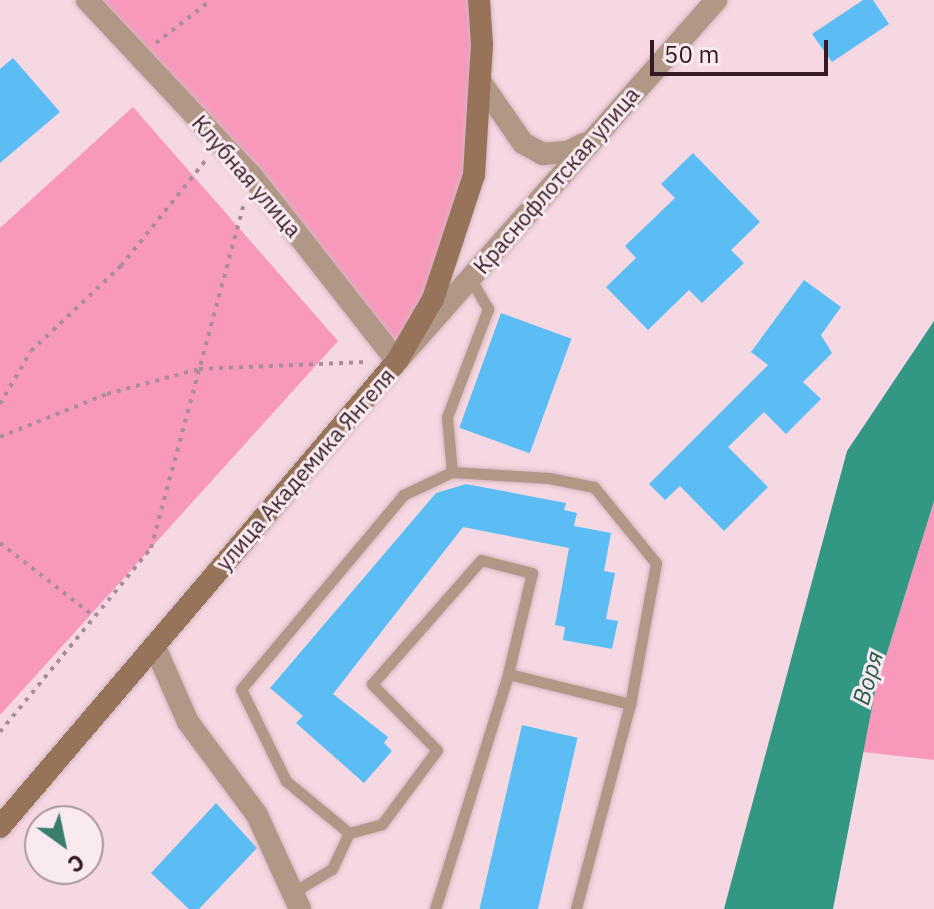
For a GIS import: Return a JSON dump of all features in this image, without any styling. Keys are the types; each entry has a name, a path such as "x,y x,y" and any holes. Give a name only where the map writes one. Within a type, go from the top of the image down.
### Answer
{"main road":[{"name":"улица Академика Янгеля","path":"0,827 397,361 433,299 474,175 480,81 479,0"}],"street":[{"name":"Клубная улица","path":"87,0 251,175 397,361"},
{"name":"Краснофлотская улица","path":"397,361 716,0"},
{"path":"480,81 523,143 543,154 568,152 589,141"},
{"path":"154,645 188,722 257,815 297,900"}],"lane":[{"path":"452,472 447,417 488,309 470,278"},
{"path":"349,833 286,781 241,689 403,495 452,472 549,478 594,487 656,563 630,704 576,909"},
{"path":"297,900 332,869 349,833 382,824 437,750 372,684 481,560 532,573 508,674 435,909"},
{"path":"508,674 630,704"}],"path":[{"path":"140,56 211,0"},
{"path":"0,404 31,351 121,266 221,143"},
{"path":"0,732 151,548 251,175"},
{"path":"0,437 107,394 199,369 397,361"},
{"path":"0,543 95,617"}],"shaded area":[{"path":"87,0 478,0 474,175 397,361"},
{"path":"133,107 338,341 0,715 0,228"},
{"path":"934,501 934,760 863,752 875,692"}],"water":[{"name":"Воря","path":"934,321 934,501 875,692 833,909 724,909 847,451"}],"building":[{"path":"863,0 873,0 889,24 832,62 812,34"},
{"path":"13,58 60,112 0,163 0,69"},
{"path":"693,153 760,222 731,250 744,263 702,303 689,290 648,330 606,287 636,258 625,246 675,198 661,184"},
{"path":"804,280 841,307 821,335 832,353 803,382 821,399 786,434 764,412 728,447 768,487 724,531 680,486 665,500 649,484 768,365 751,352"},
{"path":"501,313 571,339 530,453 459,428"},
{"path":"466,484 566,503 564,510 577,513 574,526 611,533 604,571 615,573 606,619 618,621 612,649 563,640 565,627 555,625 569,548 463,527 333,694 388,737 384,743 392,751 364,783 296,723 303,716 270,688 436,493"},
{"path":"522,725 578,738 538,909 480,909"},
{"path":"216,803 257,848 199,909 189,909 151,873"}]}
